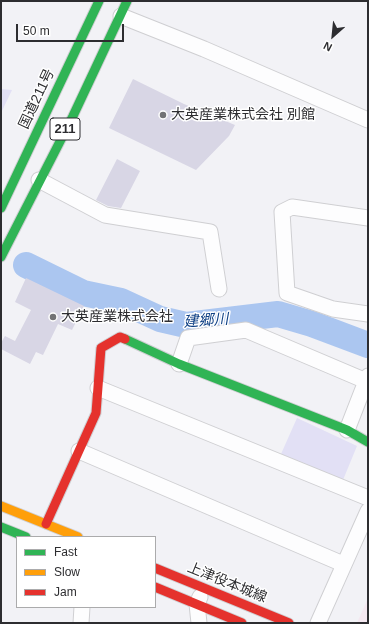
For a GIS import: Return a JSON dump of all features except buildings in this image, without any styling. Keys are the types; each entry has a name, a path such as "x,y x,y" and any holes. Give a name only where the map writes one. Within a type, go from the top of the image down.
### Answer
{"main road":[{"name":"国道211号","path":"1,208 99,1"},
{"name":"211","path":"1,257 121,16 127,1"},
{"path":"46,524 96,414 101,348 120,337 179,364 347,430 368,442"},
{"path":"1,506 76,536"},
{"path":"1,527 24,536"},
{"name":"上津役本城線","path":"156,568 289,623"},
{"path":"156,587 242,623"}],"street":[{"path":"121,16 204,49 368,120"},
{"path":"39,180 105,215 210,232 219,289"},
{"path":"368,218 292,207 282,212 287,293 332,309 368,314"},
{"path":"179,364 188,338 246,330 367,379 347,430"},
{"path":"98,388 368,498"},
{"path":"79,451 343,564"},
{"path":"318,623 343,564 368,511"},
{"path":"199,623 198,604 204,588"},
{"path":"81,623 82,608"}],"shaded area":[{"path":"1,89 12,90 1,113"},
{"path":"297,418 357,446 343,480 281,454"},
{"path":"368,598 368,623 357,623"}],"waterway":[{"name":"建郷川","path":"26,265 83,293 121,301 160,319 186,325 278,314 312,324 368,345"}],"traffic: fast":[{"path":"1,208 99,1"},
{"path":"1,257 73,116 127,1"},
{"path":"125,339 179,364 347,430 368,442"},
{"path":"1,527 24,536"}],"traffic: slow":[{"path":"1,506 76,536"}],"traffic: jam":[{"path":"46,524 96,413 101,348 120,337 125,339"},
{"path":"156,568 289,623"},
{"path":"156,587 242,623"}],"place":[{"name":"大英産業株式会社 別館","path":"163,115"},
{"name":"大英産業株式会社","path":"53,317"}]}
